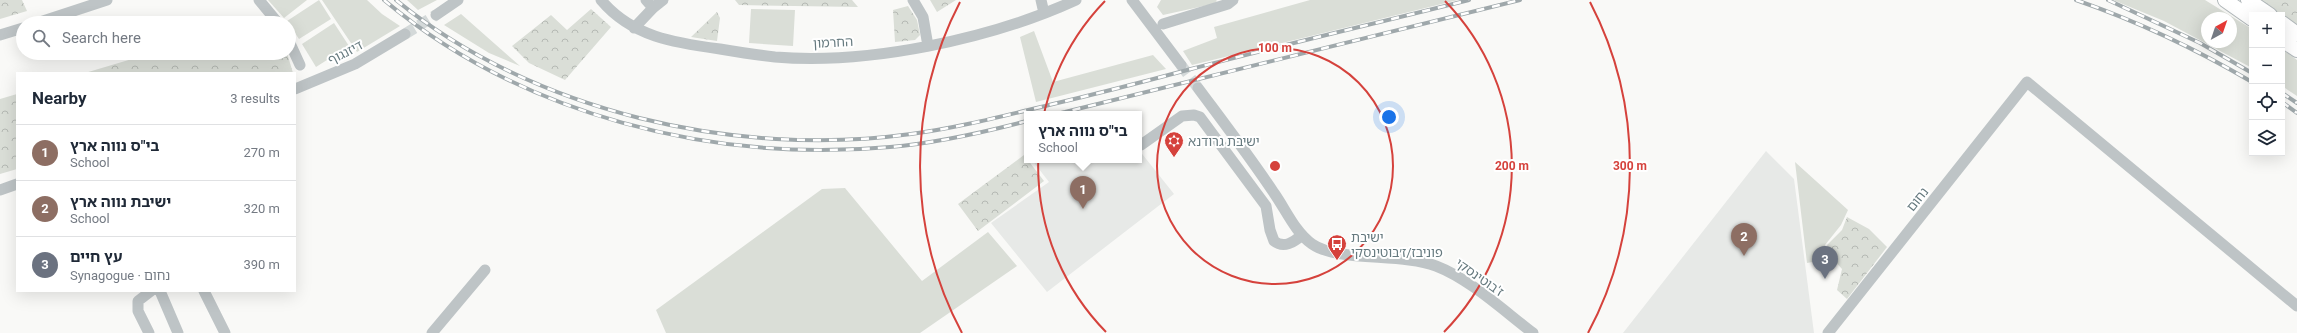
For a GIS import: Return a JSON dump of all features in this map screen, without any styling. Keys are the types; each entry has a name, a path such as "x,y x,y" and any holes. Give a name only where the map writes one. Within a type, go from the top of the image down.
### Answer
{"main road":[{"path":"2225,0 2249,17"},
{"path":"2248,0 2266,12"},
{"path":"2285,25 2297,34"},
{"path":"2285,42 2297,50"}],"street":[{"path":"53,16 80,4 107,0"},
{"path":"258,0 272,16"},
{"path":"436,15 458,0"},
{"name":"החרמון","path":"600,0 618,17 634,28 660,39 775,57 851,56 928,46 978,35 1023,22 1075,0"},
{"path":"634,28 649,4 663,0"},
{"path":"913,0 923,17 928,46"},
{"path":"1041,0 1044,13"},
{"path":"1128,0 1141,12"},
{"path":"1132,0 1181,65"},
{"path":"1163,24 1228,4 1233,0"},
{"path":"0,35 16,30"},
{"name":"דיזנגוף","path":"296,90 355,64 405,34"},
{"path":"296,57 300,66"},
{"name":"נחום","path":"1828,333 2027,82 2297,306"},
{"name":"ז'בוטינסקי","path":"1198,88 1263,177 1302,235 1325,250 1406,259 1436,266 1464,281 1533,333"},
{"path":"1142,144 1182,116 1194,115 1200,118 1266,206 1270,230 1274,241 1277,243 1288,244 1302,235"},
{"path":"0,190 16,184"},
{"path":"432,333 485,270"},
{"path":"149,292 138,301 138,311 149,333"},
{"path":"160,292 178,333"},
{"path":"204,292 225,333"}],"shaded area":[{"path":"1766,151 1794,179 1814,333 1623,333"},
{"path":"1142,154 1174,194 1047,292 991,223 1049,182 1034,163 1142,163"}],"green space":[{"path":"0,0 22,0 27,11 0,19"},
{"path":"268,0 307,0 287,16 282,16"},
{"path":"319,0 331,19 299,39 296,34 296,16 295,16"},
{"path":"322,0 367,0 382,14 400,26 357,52"},
{"path":"407,0 437,0 418,10"},
{"path":"735,0 852,0 858,7 739,5"},
{"path":"930,0 956,0 937,12"},
{"path":"1161,0 1217,1 1213,4 1163,15 1157,7"},
{"path":"1310,0 1458,0 1192,65 1183,51 1217,38 1214,27"},
{"path":"2113,0 2205,0 2224,12 2201,12 2201,41 2164,21"},
{"path":"2255,0 2297,0 2297,27 2285,17 2285,12 2277,12"},
{"path":"908,6 917,20 920,35 915,40 895,42 893,10"},
{"path":"591,9 611,27 565,80 529,63 512,46 551,15 567,30"},
{"path":"751,9 795,10 793,46 749,43"},
{"path":"717,12 720,18 717,41 691,37"},
{"path":"461,14 520,66 489,53 444,25"},
{"path":"2237,20 2249,27 2249,66 2215,48 2237,48"},
{"path":"334,23 349,46 316,67 302,44"},
{"path":"1034,31 1053,82 1153,55 1166,69 1036,102 1020,37"},
{"path":"2285,51 2297,60 2297,96 2285,88"},
{"path":"129,60 289,60 293,72 88,72"},
{"path":"16,94 16,169 0,174 0,99"},
{"path":"1024,155 1024,163 1030,163 1044,181 978,231 958,204"},
{"path":"1795,162 1848,210 1841,225 1825,245 1829,259 1807,263"},
{"path":"845,188 922,281 988,232 1017,266 920,333 666,333 656,310 822,189"},
{"path":"1847,217 1869,229 1887,247 1847,299 1837,290 1842,269 1832,258 1827,245 1842,230"}],"tunnel":[{"path":"405,34 436,15"},
{"path":"1181,65 1198,88"}],"railway":[{"path":"384,0 438,40 496,74 558,101 622,123 688,138 756,147 823,150 890,147 959,137 1024,122"},
{"path":"396,0 450,39 510,72 573,98 639,118 707,132 776,139 844,140 911,134 980,121 1469,0"},
{"path":"1069,111 1520,0"},
{"path":"2076,0 2166,36 2249,80"},
{"path":"2108,0 2200,43 2249,71"},
{"path":"2285,95 2297,103"},
{"path":"2285,104 2297,113"}],"place":[{"name":"ישיבת גרודנא","path":"1174,158"},
{"name":"בי\"ס נווה ארץ","path":"1083,209"},
{"name":"ישיבת נווה ארץ","path":"1744,256"},
{"name":"ישיבת פוניבז/ז׳בוטינסקי","path":"1337,261"},
{"name":"עץ חיים","path":"1825,279"}]}
